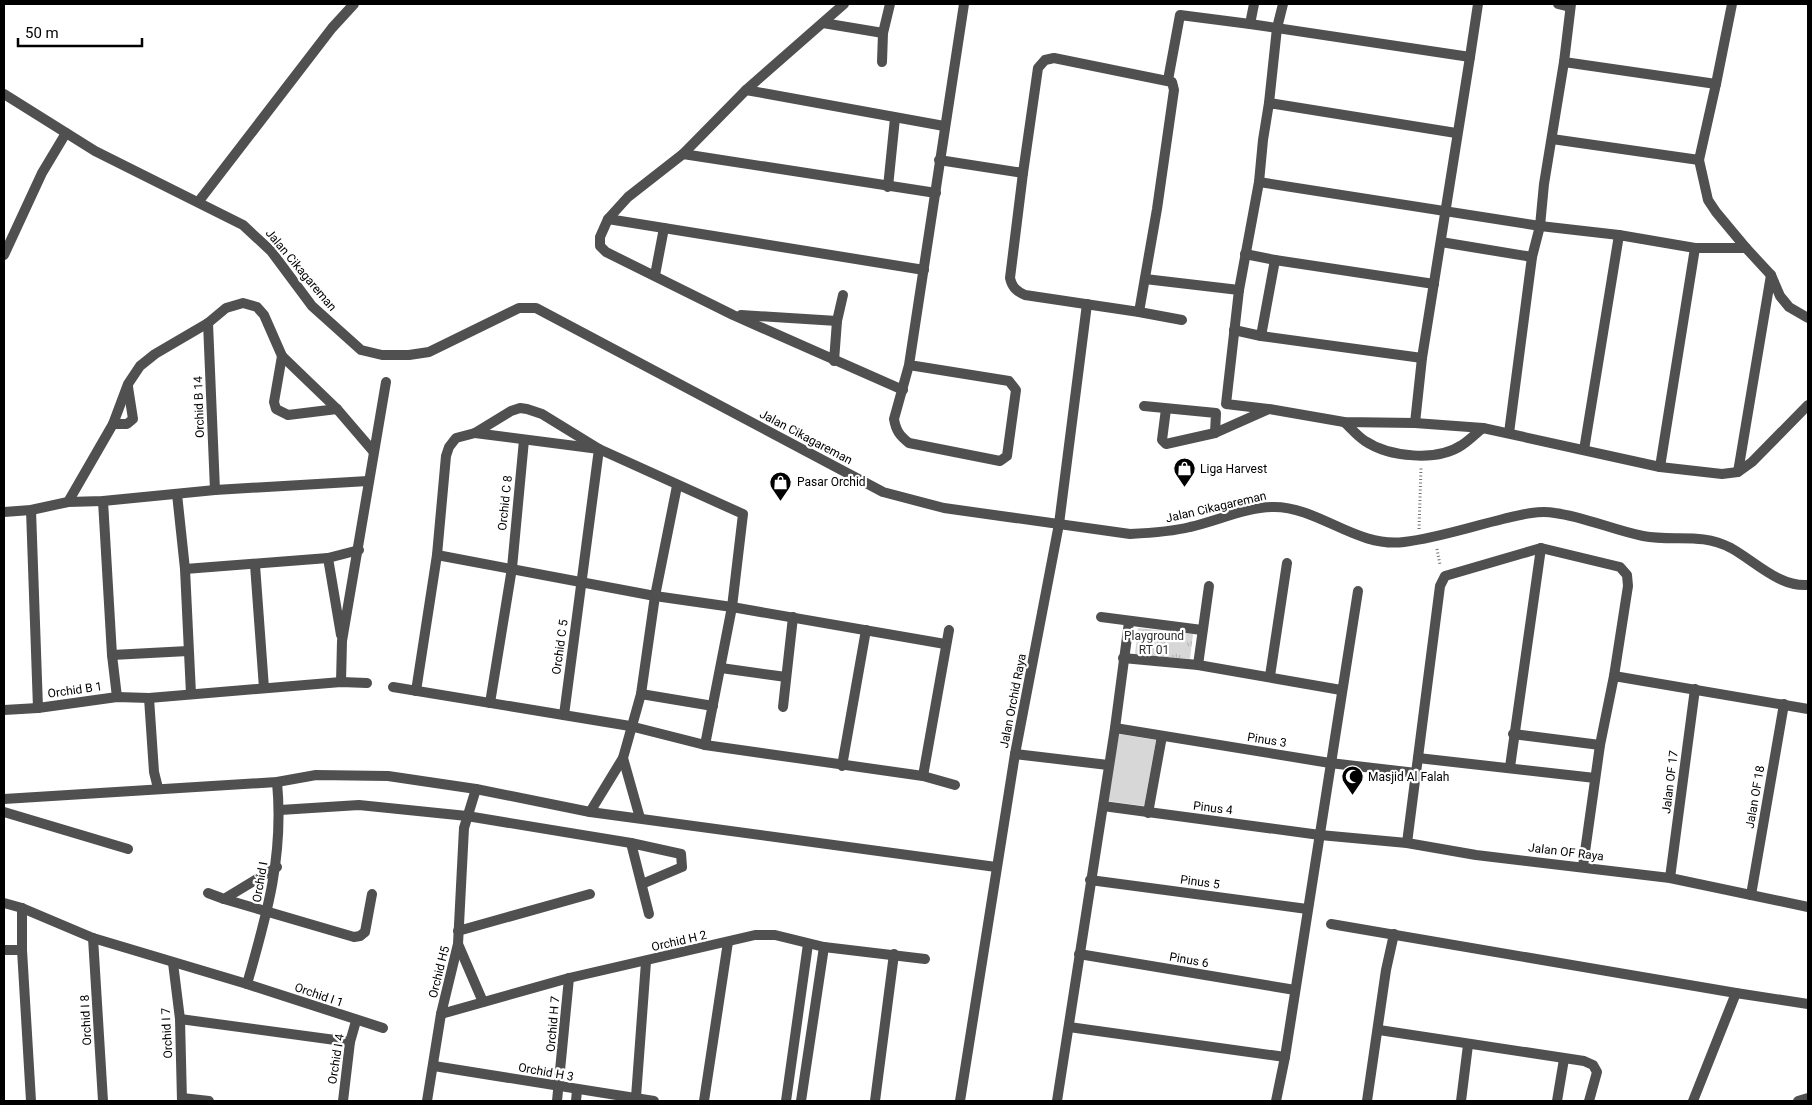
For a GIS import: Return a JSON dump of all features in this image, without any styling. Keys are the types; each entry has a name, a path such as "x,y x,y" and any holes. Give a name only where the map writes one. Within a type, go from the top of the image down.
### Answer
{"street":[{"path":"199,201 332,28 354,4"},
{"path":"844,4 746,90 683,154 628,197 608,219 600,237 600,246 606,252 733,315 903,390"},
{"path":"882,62 883,33 890,4"},
{"path":"909,365 1009,381 1014,385 1016,390 1006,456 1000,461 909,443 901,437 895,428 894,419 909,365 964,4"},
{"path":"1168,80 1182,4"},
{"path":"1250,24 1254,4"},
{"path":"1215,433 1216,413 1226,404 1239,290 1259,182 1277,28 1282,4"},
{"path":"1415,423 1422,358 1456,133 1478,4"},
{"path":"1509,433 1532,257 1540,226 1544,184 1564,62 1571,5 1558,4"},
{"path":"1732,4 1699,160 1708,200 1729,229 1772,275 1780,296 1789,307 1808,318"},
{"path":"1180,15 1470,57"},
{"path":"823,23 883,33"},
{"path":"1139,312 1174,90 1172,82 1054,58 1045,60 1038,68 1010,278 1012,285 1025,295 1182,320"},
{"path":"1564,62 1716,84"},
{"path":"746,90 944,126"},
{"name":"Jalan Cikagareman","path":"4,94 122,165 199,201 233,219 257,236 312,306 361,350 382,355 409,355 429,352 519,308 536,308 883,492 944,508 1130,534 1160,533 1274,507 1299,512 1361,537 1380,542 1418,540 1528,513 1556,513 1644,536 1693,536 1712,540 1730,548 1774,576 1791,584 1808,585"},
{"path":"1269,102 1456,133"},
{"path":"888,186 895,118"},
{"path":"4,255 42,173 66,133"},
{"path":"1552,139 1699,160"},
{"path":"683,154 936,193"},
{"path":"939,160 1023,173"},
{"path":"1259,182 1695,248 1746,248"},
{"path":"608,219 924,270"},
{"path":"655,275 664,228"},
{"path":"1584,450 1619,235"},
{"path":"1441,242 1532,257"},
{"path":"1660,467 1695,248"},
{"path":"1245,254 1434,284"},
{"path":"1261,336 1275,260"},
{"path":"1738,472 1772,275"},
{"path":"1145,279 1239,290"},
{"path":"834,361 837,321 843,295"},
{"path":"68,502 113,424 128,384 140,366 155,354 208,323 226,308 243,303 256,307 264,316 282,356 337,409 373,451"},
{"name":"Jalan Orchid Raya","path":"960,1101 1015,754 1059,524 1087,304"},
{"path":"733,315 837,321"},
{"name":"Orchid B 14","path":"208,323 214,490"},
{"path":"1234,330 1261,336 1422,358"},
{"path":"282,356 274,402 276,409 288,415 337,409"},
{"path":"341,682 342,641 359,550 368,481 386,382"},
{"path":"113,424 127,424 133,419 128,384"},
{"path":"1226,404 1269,409 1344,422 1415,423 1483,428 1660,467 1702,472 1738,472 1752,462 1808,405"},
{"path":"1144,406 1216,413"},
{"path":"416,691 437,555 446,456 449,447 456,438 475,433 511,411 520,408 542,414 598,449 742,514 732,607 705,745"},
{"path":"1166,409 1162,440 1166,444 1215,433 1269,409"},
{"path":"1344,422 1365,441 1390,452 1422,454 1446,452 1461,446 1483,428"},
{"path":"475,433 598,449"},
{"name":"Orchid C 8","path":"490,703 512,568 524,440"},
{"name":"Orchid C 5","path":"564,715 598,449"},
{"path":"4,512 31,510 68,502 103,501 214,490 368,481"},
{"path":"590,812 622,763 630,726 641,694 655,596 677,486"},
{"path":"178,494 191,694"},
{"path":"103,501 112,655 117,697"},
{"path":"31,510 38,708"},
{"path":"1510,767 1513,734 1541,548"},
{"path":"1407,844 1442,580 1448,574 1541,548 1620,567 1627,575 1628,586 1614,676 1600,745 1583,866"},
{"path":"184,569 328,558 359,550"},
{"path":"437,555 655,596 793,617 945,644"},
{"path":"328,558 342,641"},
{"path":"1270,676 1287,563"},
{"path":"255,565 264,688"},
{"path":"1198,665 1209,586"},
{"path":"1276,1101 1285,1058 1341,690 1358,591"},
{"path":"783,708 793,617"},
{"path":"1101,617 1202,630"},
{"path":"1057,1101 1115,728 1129,622"},
{"path":"842,766 866,630"},
{"path":"923,776 949,630"},
{"path":"112,655 188,651"},
{"path":"1124,658 1198,665 1270,676 1341,690"},
{"path":"721,668 786,678"},
{"path":"1614,676 1808,709"},
{"name":"Orchid B 1","path":"4,710 38,708 117,697 149,698 341,682 367,684"},
{"path":"393,687 630,726 705,745 842,766 923,776 955,785"},
{"name":"Jalan OF 17","path":"1670,878 1695,689"},
{"path":"641,694 713,706"},
{"path":"149,698 154,772 158,788"},
{"name":"Jalan OF 18","path":"1751,895 1784,704"},
{"name":"Pinus 3","path":"1115,728 1330,763 1416,773"},
{"path":"1513,734 1600,745"},
{"path":"1148,813 1162,736"},
{"path":"1015,754 1108,765"},
{"path":"1418,758 1595,778"},
{"path":"622,763 640,818"},
{"path":"4,799 277,782 316,775 388,776 476,789 590,812 996,867"},
{"name":"Orchid I","path":"247,984 268,911 277,867 280,810 277,782"},
{"name":"Orchid H5","path":"427,1101 441,1014 458,944 464,828 476,789"},
{"path":"280,810 358,805 467,816 679,852 683,857 682,867 642,884"},
{"name":"Pinus 4","path":"1103,806 1320,835"},
{"path":"4,812 128,849"},
{"name":"Jalan OF Raya","path":"1320,835 1407,844 1476,855 1583,866 1670,878 1808,907"},
{"path":"631,843 649,914"},
{"path":"224,898 277,867"},
{"name":"Pinus 5","path":"1090,880 1307,909"},
{"path":"208,893 354,937 360,936 364,932 372,894"},
{"path":"458,931 590,894"},
{"name":"Orchid I 1","path":"4,903 22,908 93,938 247,984 356,1021 383,1028"},
{"path":"22,908 22,950 31,1101"},
{"path":"1331,924 1808,1004"},
{"name":"Orchid H 2","path":"441,1014 569,978 646,962 755,935 775,934 824,947 925,959"},
{"path":"1367,1101 1379,1030 1386,970 1394,934"},
{"name":"Orchid I 8","path":"93,938 103,1101"},
{"path":"704,1101 728,942"},
{"path":"458,944 483,1002"},
{"path":"786,1101 808,944"},
{"path":"802,1101 824,947"},
{"path":"4,950 22,950"},
{"path":"875,1101 894,954"},
{"name":"Pinus 6","path":"1079,954 1295,990"},
{"path":"636,1097 646,962"},
{"name":"Orchid I 7","path":"173,963 180,1019 182,1100"},
{"name":"Orchid H 7","path":"557,1101 560,1087 569,978"},
{"path":"1693,1101 1736,993"},
{"path":"180,1019 350,1042"},
{"name":"Orchid I 4","path":"343,1101 350,1042 356,1021"},
{"path":"1069,1027 1285,1058"},
{"path":"1379,1030 1468,1045 1584,1061 1596,1068 1596,1080 1589,1101"},
{"path":"1461,1101 1468,1045"},
{"path":"1557,1101 1564,1059"},
{"name":"Orchid H 3","path":"434,1066 654,1101"},
{"path":"576,1101 577,1090"},
{"path":"1798,1101 1808,1098"},
{"path":"182,1100 209,1101"}],"path":[{"path":"1418,540 1422,454"},
{"path":"1435,536 1442,580"}],"green space":[{"name":"Playground RT 01","path":"1138,628 1193,634 1190,659 1135,654"},
{"path":"1119,734 1156,740 1144,806 1107,801"}],"place":[{"name":"Liga Harvest","path":"1184,488"},
{"name":"Pasar Orchid","path":"781,501"},
{"name":"Masjid Al Falah","path":"1352,796"}]}
